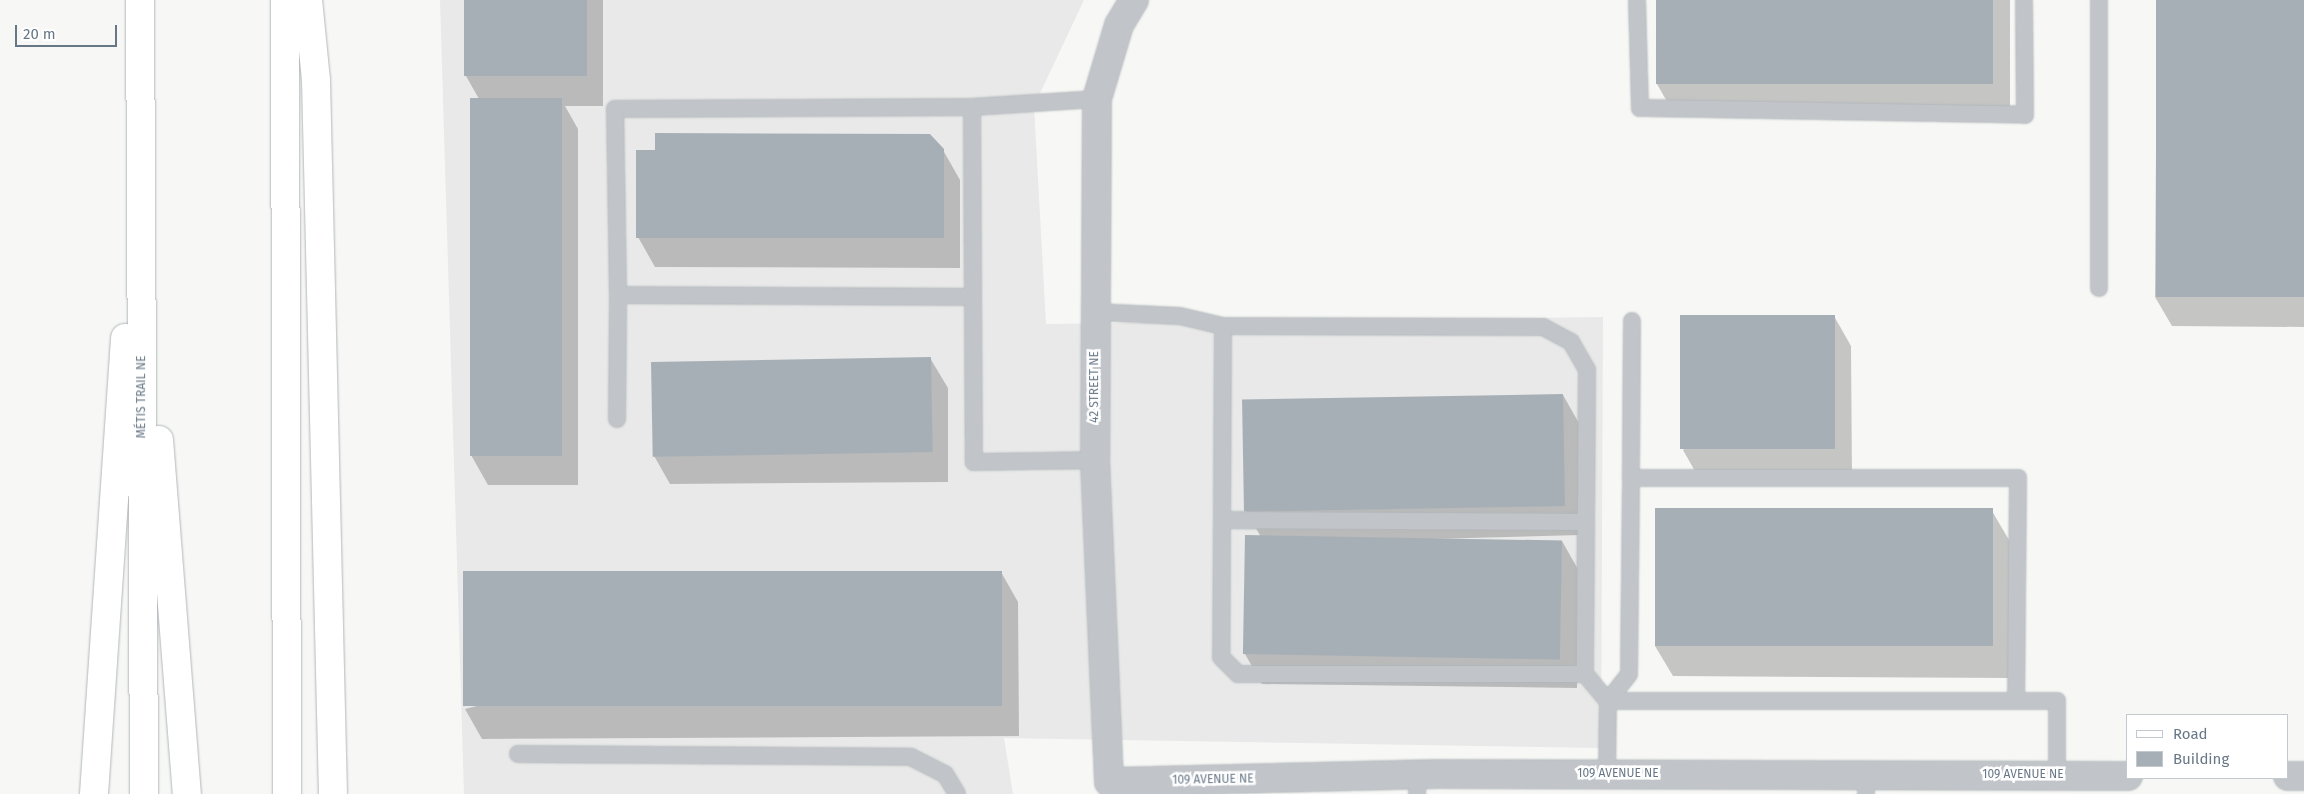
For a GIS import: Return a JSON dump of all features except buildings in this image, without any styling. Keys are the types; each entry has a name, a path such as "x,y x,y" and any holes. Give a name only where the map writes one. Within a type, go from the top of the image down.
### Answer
{"main road":[{"name":"MÉTIS TRAIL NE","path":"140,0 144,794"},
{"path":"285,0 287,794"},
{"path":"308,0 316,80 333,794"},
{"path":"94,794 140,137"},
{"path":"140,137 161,468 187,794"}],"street":[{"name":"42 STREET NE","path":"1106,788 1095,460 1097,99 1119,25 1134,0"},
{"name":"109 AVENUE NE","path":"1106,788 1418,784 1607,774 1866,784 2057,775 2126,776"},
{"path":"2289,776 2304,776"}],"lane":[{"path":"1637,0 1640,108 2025,115 2024,0"},
{"path":"2099,0 2099,288"},
{"path":"617,419 618,295 615,109 972,107 1097,99"},
{"path":"972,107 974,462 1095,460"},
{"path":"618,295 972,297"},
{"path":"1095,312 1180,316 1223,326 1543,327 1571,342 1587,370 1585,674 1608,701 2057,701 2057,775"},
{"path":"1607,774 1608,701 1629,674 1632,321"},
{"path":"1223,326 1224,520 1221,657 1238,674 1585,674"},
{"path":"1631,478 2018,478 2016,701"},
{"path":"1224,520 1585,522"},
{"path":"518,754 911,757 945,774 957,794"}],"shaded area":[{"path":"440,0 1084,0 1034,106 1046,324 1603,317 1601,748 1004,738 1013,794 464,794"}]}
